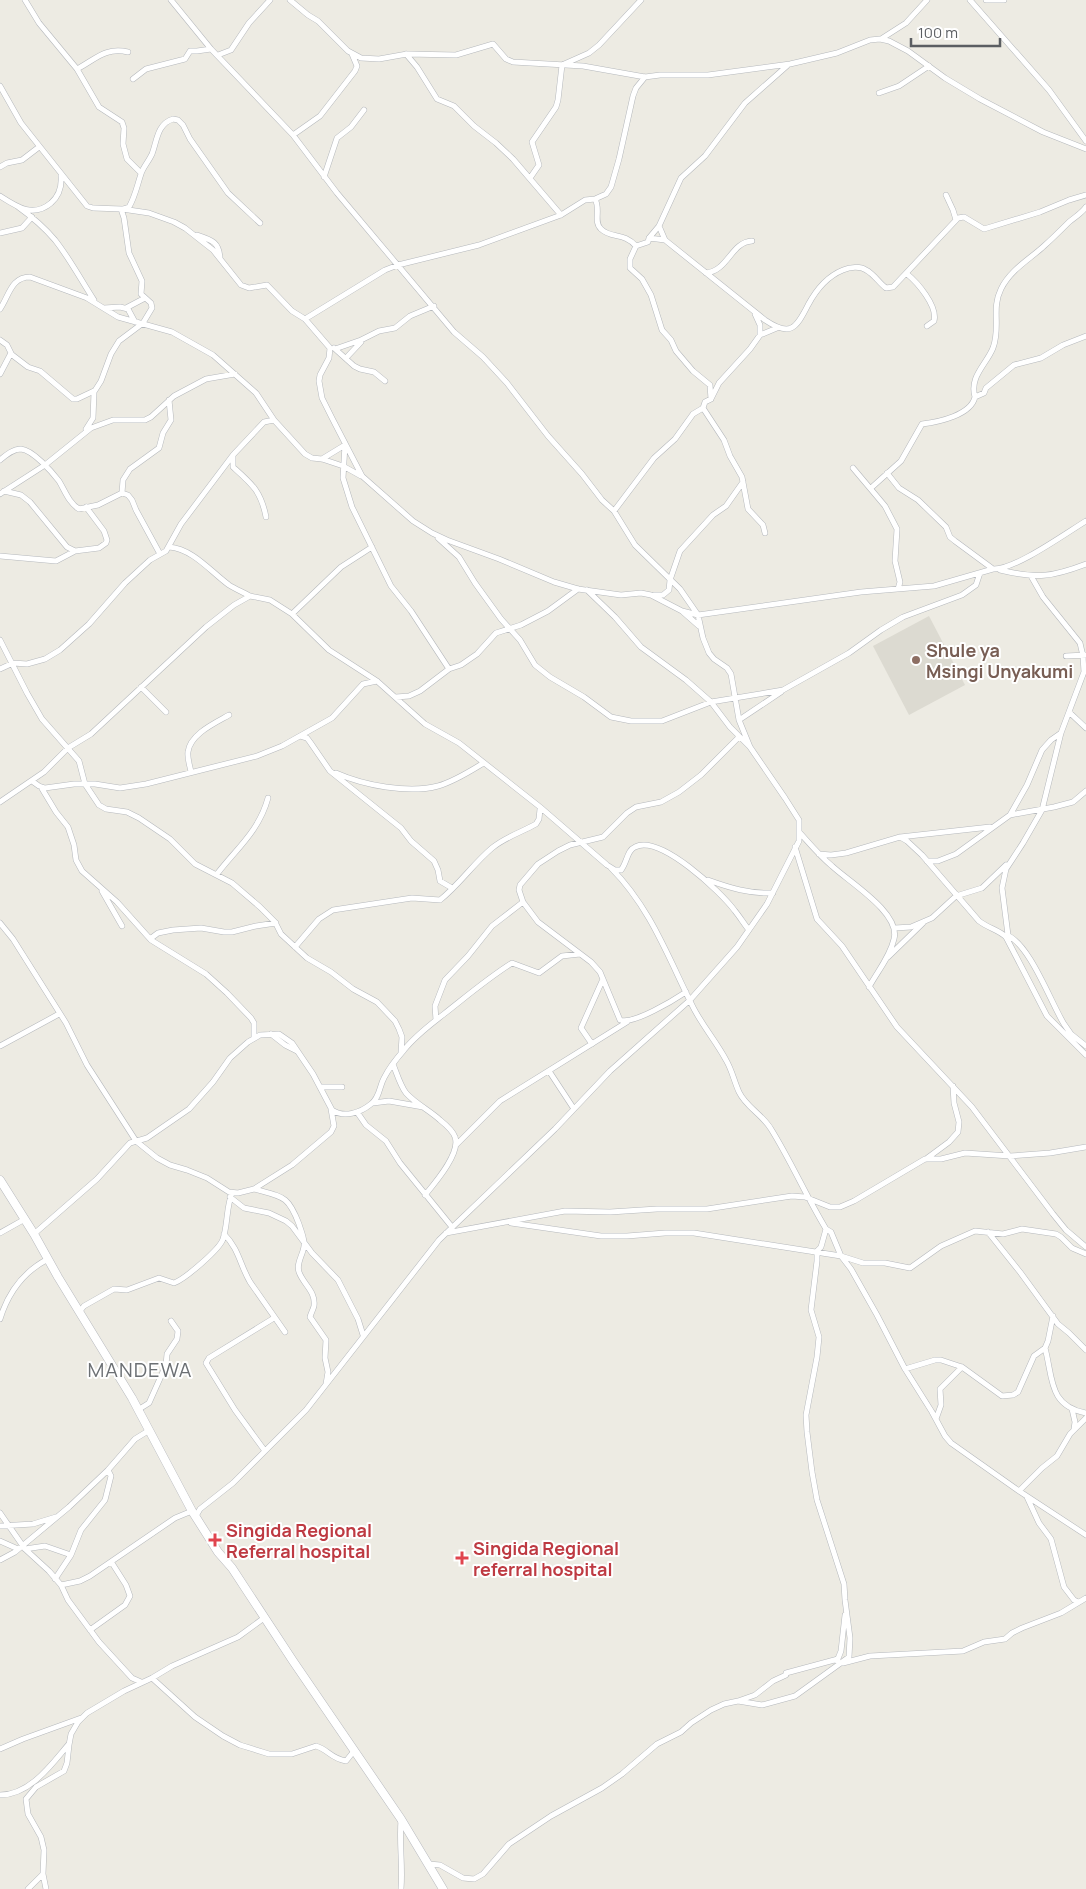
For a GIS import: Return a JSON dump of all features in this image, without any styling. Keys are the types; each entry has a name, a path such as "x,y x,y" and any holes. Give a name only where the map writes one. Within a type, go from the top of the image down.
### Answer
{"main road":[{"path":"0,1180 140,1412 148,1431 194,1514 401,1819 443,1889"}],"street":[{"path":"25,0 39,23 77,69 99,107 122,122 124,128 123,144 127,159 141,173"},
{"path":"171,0 211,49 293,135 324,177 454,332 483,357 503,378 548,436 602,500 614,511 635,545 680,589 698,615 709,653 727,668 731,674 739,720 750,748"},
{"path":"218,55 230,50 249,23 270,0"},
{"path":"290,0 318,21 352,54 373,60 405,54 456,55 493,44 506,59 513,62 602,69 645,77 715,74 790,64 837,53 870,40 880,39 903,48 980,100 1043,132 1086,150"},
{"path":"562,65 589,53 599,45 619,26 640,0"},
{"path":"880,39 906,23 927,0"},
{"path":"970,0 1049,90 1086,141"},
{"path":"986,0 1004,0"},
{"path":"133,78 146,69 185,59 190,50 211,49"},
{"path":"77,69 104,53 128,52"},
{"path":"293,135 320,116 355,71 357,66 352,54"},
{"path":"405,54 417,67 437,99 454,106 474,126 496,143 530,178 561,216"},
{"path":"711,399 710,385 693,371 662,330 651,295 645,283 630,268 630,259 636,246 648,242 649,238 660,226 681,178 705,156 745,103 790,64"},
{"path":"530,178 539,165 532,142 556,107 562,65"},
{"path":"879,93 899,86 929,66"},
{"path":"305,319 386,270 398,265 479,245 561,216 585,200 595,199 606,194 611,187 620,159 633,96 636,88 645,77"},
{"path":"0,86 21,123 87,206 122,209 157,216 174,222 207,245 241,285 249,288 267,285 292,311 305,319 330,348 330,355 320,375 319,386 322,398 362,476"},
{"path":"0,100 7,98"},
{"path":"324,177 337,138 351,127 364,110"},
{"path":"122,209 129,207 134,199 141,173 151,155 162,127 170,119 178,120 183,125 190,139 222,186 260,224"},
{"path":"0,167 9,162 22,160 39,146"},
{"path":"17,206 31,211 43,210 55,200 60,191 62,186 61,174"},
{"path":"946,195 956,220"},
{"path":"614,511 654,458 675,439 693,414 703,408 705,402 711,399 719,383 760,335 777,328 786,329 796,325 803,317 817,291 831,277 841,271 853,268 866,270 883,286 889,289 907,274 956,220 964,217 980,228 991,227 1086,195"},
{"path":"0,196 32,217 60,247 95,303"},
{"path":"595,199 598,205 597,225 608,234 626,237 636,246"},
{"path":"871,488 903,458 922,424 958,414 974,403 973,385 975,379 990,355 996,338 998,322 996,306 998,295 1004,284 1020,266 1086,206"},
{"path":"0,340 11,350 11,354 28,367 40,371 73,399 94,391 101,381 110,354 116,345 143,323 152,308 151,304 141,294 142,280 127,245 122,209"},
{"path":"0,233 22,228 32,217"},
{"path":"660,226 664,240"},
{"path":"649,238 664,240 777,328"},
{"path":"706,273 718,270 744,243 752,241"},
{"path":"386,270 390,257"},
{"path":"907,274 921,287 934,310 934,321 927,326"},
{"path":"0,309 18,279 23,276 34,277 87,298 118,317 172,332 213,355 256,393 274,420 305,454 312,458 322,459 343,466 362,476 401,512 432,533 459,557 475,584 501,619 520,640 535,665 550,678 584,697 611,717 632,721 662,721 710,702 783,690"},
{"path":"103,308 126,308 145,298"},
{"path":"335,349 379,331 395,328 410,316 434,306"},
{"path":"126,308 135,322"},
{"path":"754,311 759,321 760,335"},
{"path":"975,396 984,393 986,388 1014,365 1041,358 1086,336"},
{"path":"346,358 364,338"},
{"path":"326,342 358,368 374,372 385,381"},
{"path":"0,374 11,354"},
{"path":"2,492 45,465 82,433 91,428 113,420 145,420 151,417 174,396 206,379 235,374"},
{"path":"82,433 93,418 94,391"},
{"path":"122,493 123,480 130,470 159,448 171,420 169,400"},
{"path":"703,408 724,440 730,456 742,477 747,506 763,525 765,533"},
{"path":"0,669 13,663 36,663 56,653 89,624 124,583 169,547 181,524 233,455 264,422 268,410"},
{"path":"264,422 274,420"},
{"path":"322,459 345,444"},
{"path":"345,444 343,478 352,507 391,586 411,611 449,669"},
{"path":"0,460 12,452 22,449 33,455 45,465 58,480 74,505 80,509 109,501 122,493"},
{"path":"233,455 233,466 257,491 263,501 266,517"},
{"path":"853,468 885,506 897,529 895,560 900,582 898,590"},
{"path":"886,472 899,488 918,500 946,528 955,541 994,570"},
{"path":"432,533 554,582 578,589 620,596 641,593 663,595 669,590 670,580 680,551 713,515 726,506 743,482"},
{"path":"2,492 25,497 67,547 75,552"},
{"path":"122,493 128,495 132,500 160,554"},
{"path":"0,556 56,561 75,552 99,548 107,540 104,530 86,507"},
{"path":"1000,570 1036,552 1086,521"},
{"path":"169,547 183,550 229,585 250,596 270,600 292,614 329,650 377,681 425,724 459,743 482,764 611,868 646,911 666,948 690,1000 730,1067 739,1093 748,1106 770,1126 808,1199 826,1229 831,1232 841,1256 851,1269 878,1315 905,1369 945,1436 959,1450 1086,1535"},
{"path":"292,614 341,567 372,547"},
{"path":"682,611 698,615 861,592 934,586 994,570 1031,576 1052,575 1086,564"},
{"path":"739,720 783,690 849,653 903,617 962,595 976,585 980,573"},
{"path":"1031,576 1043,596 1080,643 1085,655 1084,672"},
{"path":"396,697 409,696 420,691 449,669 461,665 477,654 499,631 521,625 548,611 578,589"},
{"path":"61,1585 80,1581 112,1563 175,1518 194,1514 232,1483 265,1452 306,1410 325,1387 445,1234 574,1109 610,1070 690,1000 737,947 773,893 796,848 800,833 799,820 786,798 750,748 710,702 686,680 641,647 586,590"},
{"path":"651,595 682,611 700,626"},
{"path":"0,802 44,772 68,748 91,734 206,627 234,605 250,596"},
{"path":"499,631 501,619"},
{"path":"0,640 42,719 78,761 85,784 94,799 102,806 111,810 127,812 139,818 177,845 195,864 232,883 260,907 276,923 281,934 307,958 331,972 353,989 377,1002 395,1021 402,1033 401,1054"},
{"path":"1066,656 1085,655"},
{"path":"895,928 911,927 936,915 956,896 982,888 1008,864 1023,843 1042,810 1061,733 1086,665"},
{"path":"40,787 51,788 74,784 96,784 120,788 257,756 300,736 335,715 363,684 377,681"},
{"path":"141,687 166,712"},
{"path":"1069,712 1086,728"},
{"path":"191,772 188,754 192,743 206,728 229,715"},
{"path":"1010,815 1027,785 1042,750 1061,733"},
{"path":"300,736 307,738 330,771 401,828 411,841 434,861 440,881 452,888"},
{"path":"627,1022 620,1020 616,1014 600,972 538,922 523,902 519,890 520,885 538,864 558,851 603,837 627,813 636,807 661,802 679,792 701,775 739,737"},
{"path":"330,771 365,784 387,788 420,788 449,782 482,764"},
{"path":"32,781 40,787 71,835 78,864 82,871 117,902 150,940 206,974 227,993 251,1018 254,1023 254,1038"},
{"path":"927,861 938,862 956,854 1010,815 1042,810 1073,802 1086,791"},
{"path":"217,874 254,830 262,817 268,798"},
{"path":"295,946 319,919 333,910 412,898 438,900 494,846 536,824 540,809"},
{"path":"819,854 846,853 900,837 992,827"},
{"path":"800,833 833,868 869,895 895,928 894,939 886,959 868,987"},
{"path":"900,837 907,840 927,861 979,921 1016,940 1029,957 1064,1024 1071,1034 1086,1046"},
{"path":"611,868 621,870 631,849 640,845 650,846 674,856 705,879 736,911 749,930"},
{"path":"796,848 817,919 842,946 868,987 897,1027 953,1086 1010,1156 1066,1230 1086,1247"},
{"path":"1008,864 1002,888 1006,938 1046,1016 1086,1055"},
{"path":"705,879 739,890 761,894 773,893"},
{"path":"99,886 122,926"},
{"path":"436,1020 435,1006 437,997 445,980 468,956 492,926 523,902"},
{"path":"886,959 927,920"},
{"path":"0,923 70,1030 90,1070 136,1141 156,1158 207,1178 231,1195 244,1208 262,1210 286,1221 292,1226 305,1244 338,1280 364,1335"},
{"path":"145,933 201,928 232,932 276,923"},
{"path":"150,940 158,933"},
{"path":"331,1109 338,1114 357,1112 372,1103 379,1095 381,1085 393,1064 410,1042 485,981 512,963 539,973 562,956 580,954"},
{"path":"592,1044 581,1028 603,979"},
{"path":"456,1145 500,1101 627,1022 668,1003 686,992"},
{"path":"0,1046 59,1014"},
{"path":"34,1234 97,1179 130,1143 148,1138 189,1109 213,1082 230,1058 254,1038 270,1033 285,1045 298,1051 331,1109 334,1126 331,1132 292,1165 254,1189 231,1195"},
{"path":"393,1064 404,1089 440,1120 455,1136 456,1145 454,1153 425,1195"},
{"path":"549,1071 574,1109"},
{"path":"445,1234 565,1212 707,1209 792,1196 804,1197 830,1207 840,1207 854,1201 925,1159 949,1142 958,1132 960,1122 954,1103 953,1086"},
{"path":"320,1087 342,1087"},
{"path":"372,1103 389,1101 423,1107"},
{"path":"357,1112 366,1125 386,1141 400,1163 452,1227"},
{"path":"925,1159 974,1152 1010,1156 1050,1153 1086,1147"},
{"path":"254,1189 281,1196 292,1206 305,1244 298,1268 313,1296 314,1306 310,1317 326,1340 325,1358 328,1372 325,1387"},
{"path":"80,1311 84,1306 114,1290 127,1290 159,1278 171,1283 178,1282 193,1271 222,1242 231,1195"},
{"path":"0,1233 25,1219"},
{"path":"506,1222 601,1236 694,1233 817,1251 862,1263 885,1263 910,1268 941,1246 975,1231 1003,1234 1022,1229 1031,1229 1056,1234 1072,1248 1086,1254"},
{"path":"826,1229 821,1247 817,1251 818,1261 811,1310 819,1337 806,1415 817,1500 844,1584 846,1619 840,1661"},
{"path":"987,1232 1020,1272 1052,1316 1086,1350"},
{"path":"224,1234 237,1251 245,1274 285,1332"},
{"path":"0,1319 7,1300 16,1285 34,1266 48,1260"},
{"path":"905,1369 935,1360 949,1362 962,1367 1002,1396 1007,1397 1018,1392 1034,1356 1045,1348 1052,1316"},
{"path":"265,1452 235,1410 206,1363 209,1358 274,1318"},
{"path":"140,1412 141,1408 149,1403 166,1365 169,1350 178,1337 178,1331 171,1321"},
{"path":"1045,1348 1049,1361 1050,1376 1057,1394 1064,1404 1072,1409 1086,1413"},
{"path":"936,1420 941,1405 940,1389 962,1367"},
{"path":"1072,1409 1076,1422 1074,1429"},
{"path":"1019,1491 1057,1456 1074,1429 1086,1418"},
{"path":"0,1560 22,1548 108,1470 135,1439 148,1431"},
{"path":"55,1579 71,1555 81,1530 105,1500 111,1476 108,1470"},
{"path":"1026,1496 1039,1523 1050,1539 1064,1588 1078,1602"},
{"path":"0,1514 10,1526 22,1548 49,1571 61,1585 68,1600 90,1630 129,1676 141,1682"},
{"path":"0,1526 33,1524 57,1517"},
{"path":"0,1541 22,1548 44,1546 71,1555"},
{"path":"90,1630 125,1605 130,1596 126,1585 112,1563"},
{"path":"429,1864 440,1865 462,1878 474,1879 483,1874 510,1844 552,1816 602,1788 622,1774 657,1744 681,1732 710,1710 755,1695 773,1681 786,1675 786,1673 870,1656 963,1651 984,1642 1005,1639 1022,1628 1061,1613 1086,1598"},
{"path":"738,1701 762,1705 795,1696 840,1661 849,1657 850,1638 845,1602"},
{"path":"46,1889 43,1874 43,1842 28,1814 26,1799 36,1787 64,1771 74,1727 82,1717 132,1687 188,1658 234,1640 264,1618"},
{"path":"129,1676 132,1687"},
{"path":"152,1678 195,1717 223,1736 254,1751 269,1754 292,1754 316,1746 333,1758 346,1761 354,1751"},
{"path":"0,1749 82,1717"},
{"path":"0,1794 10,1794 39,1778 69,1745"},
{"path":"401,1819 399,1840 402,1872 401,1889"},
{"path":"28,1889 43,1874"}],"shaded area":[{"path":"929,616 965,685 909,715 873,646"}],"place":[{"name":"Shule ya Msingi Unyakumi","path":"916,660"},
{"name":"Singida Regional Referral hospital","path":"215,1540"},
{"name":"Singida Regional referral hospital","path":"462,1558"}],"district":[{"name":"MANDEWA","path":"140,1369"}]}
